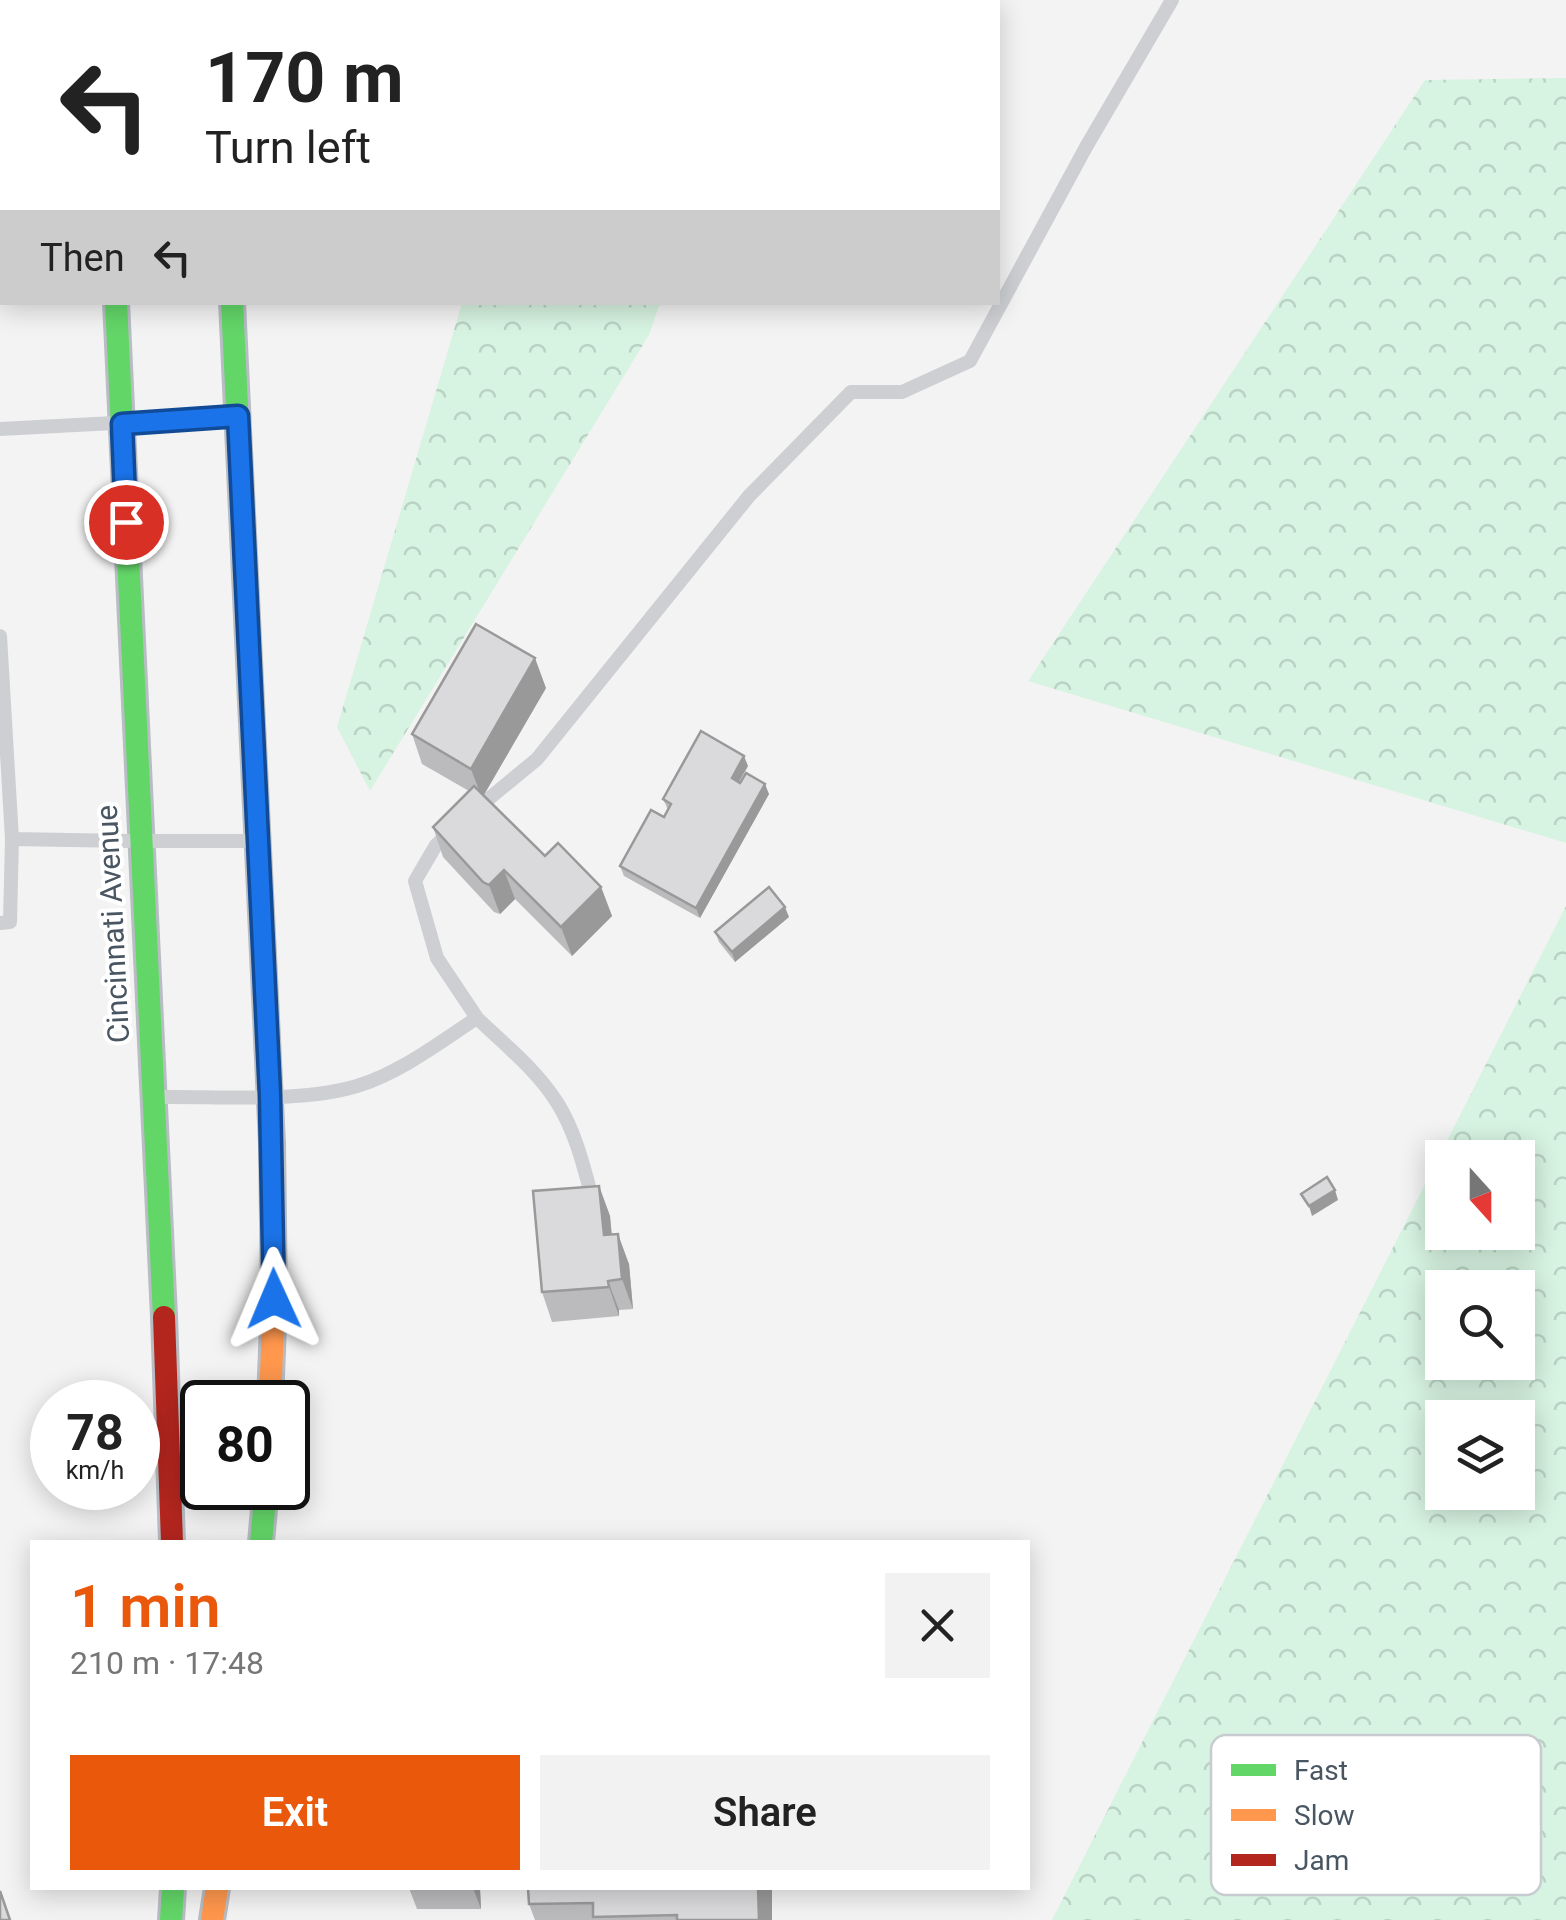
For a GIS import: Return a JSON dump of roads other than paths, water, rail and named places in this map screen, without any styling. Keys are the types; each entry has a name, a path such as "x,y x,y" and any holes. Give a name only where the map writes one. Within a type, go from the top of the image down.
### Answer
{"highway":[{"name":"Cincinnati Avenue","path":"116,305 172,1540"},
{"path":"232,305 270,1095 274,1299 271,1380"},
{"path":"261,1540 264,1510"},
{"path":"171,1920 173,1890"},
{"path":"212,1920 217,1890"}],"lane":[{"path":"593,1201 584,1165 558,1104 538,1078 477,1018 437,958 415,881 436,845 537,759 749,496 851,392 902,392 970,361 1086,147 1172,0"},
{"path":"0,429 238,416"},
{"path":"0,636 12,838 10,922 0,923"},
{"path":"12,838 260,841"},
{"path":"151,1098 320,1094 360,1085 402,1065 477,1018"}]}
